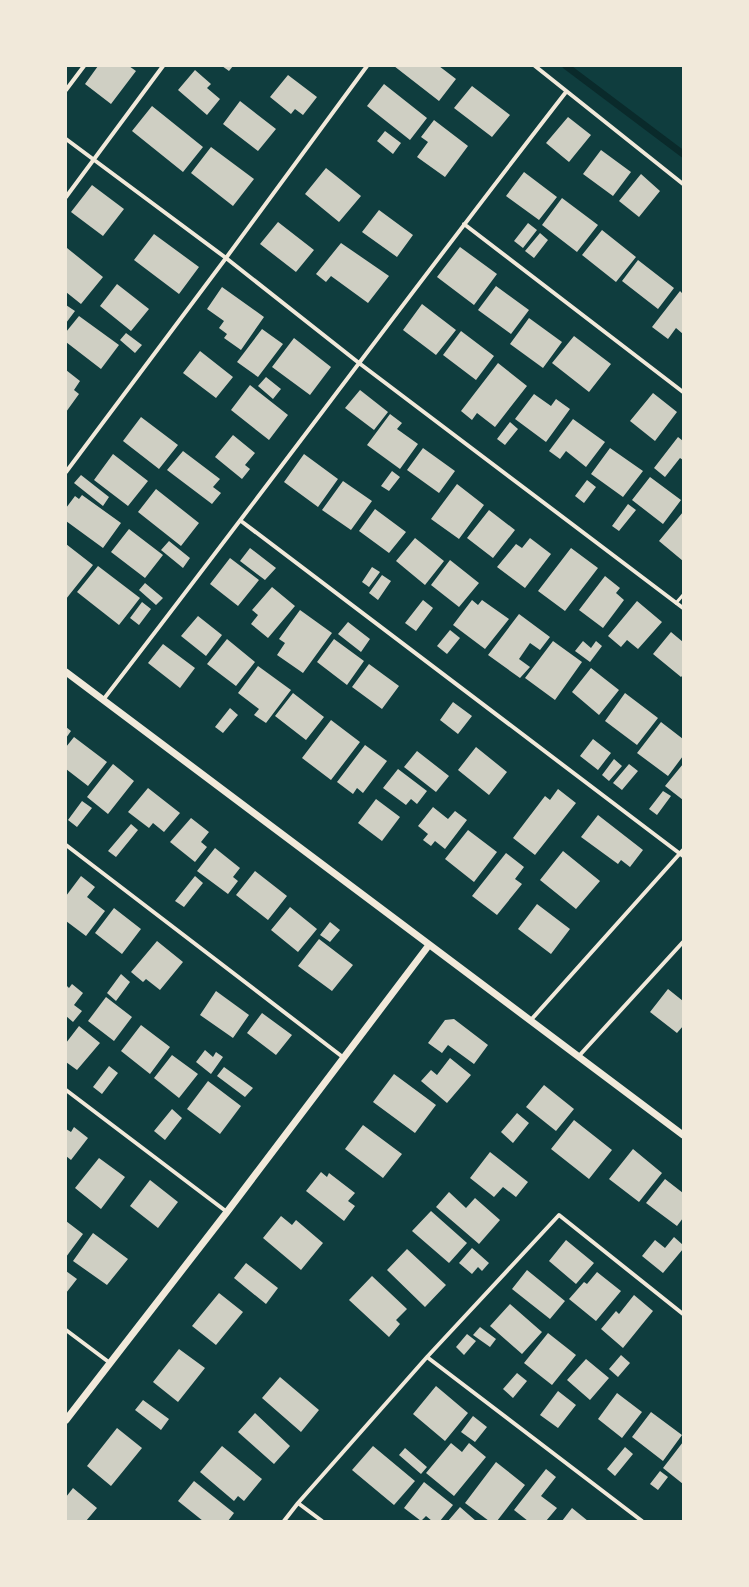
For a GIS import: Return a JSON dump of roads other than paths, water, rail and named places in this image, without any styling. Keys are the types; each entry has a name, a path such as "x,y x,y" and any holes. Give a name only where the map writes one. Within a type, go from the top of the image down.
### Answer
{"street":[{"path":"66,90 84,66"},
{"path":"66,197 163,66"},
{"path":"66,472 367,66"},
{"path":"535,66 683,184"},
{"path":"103,700 241,521 464,224 566,92"},
{"path":"66,139 226,258 359,363 683,608"},
{"path":"464,224 683,392"},
{"path":"241,521 682,853 530,1021"},
{"path":"66,672 683,1136"},
{"path":"66,845 344,1058"},
{"path":"578,1057 683,942"},
{"path":"66,1420 429,945"},
{"path":"66,1090 226,1212"},
{"path":"284,1521 298,1503 427,1357 560,1215 683,1314"},
{"path":"66,1330 110,1363"},
{"path":"427,1357 642,1521"},
{"path":"298,1503 322,1521"}],"lane":[{"path":"676,603 683,595"}],"waterway":[{"path":"566,66 683,154"}]}
